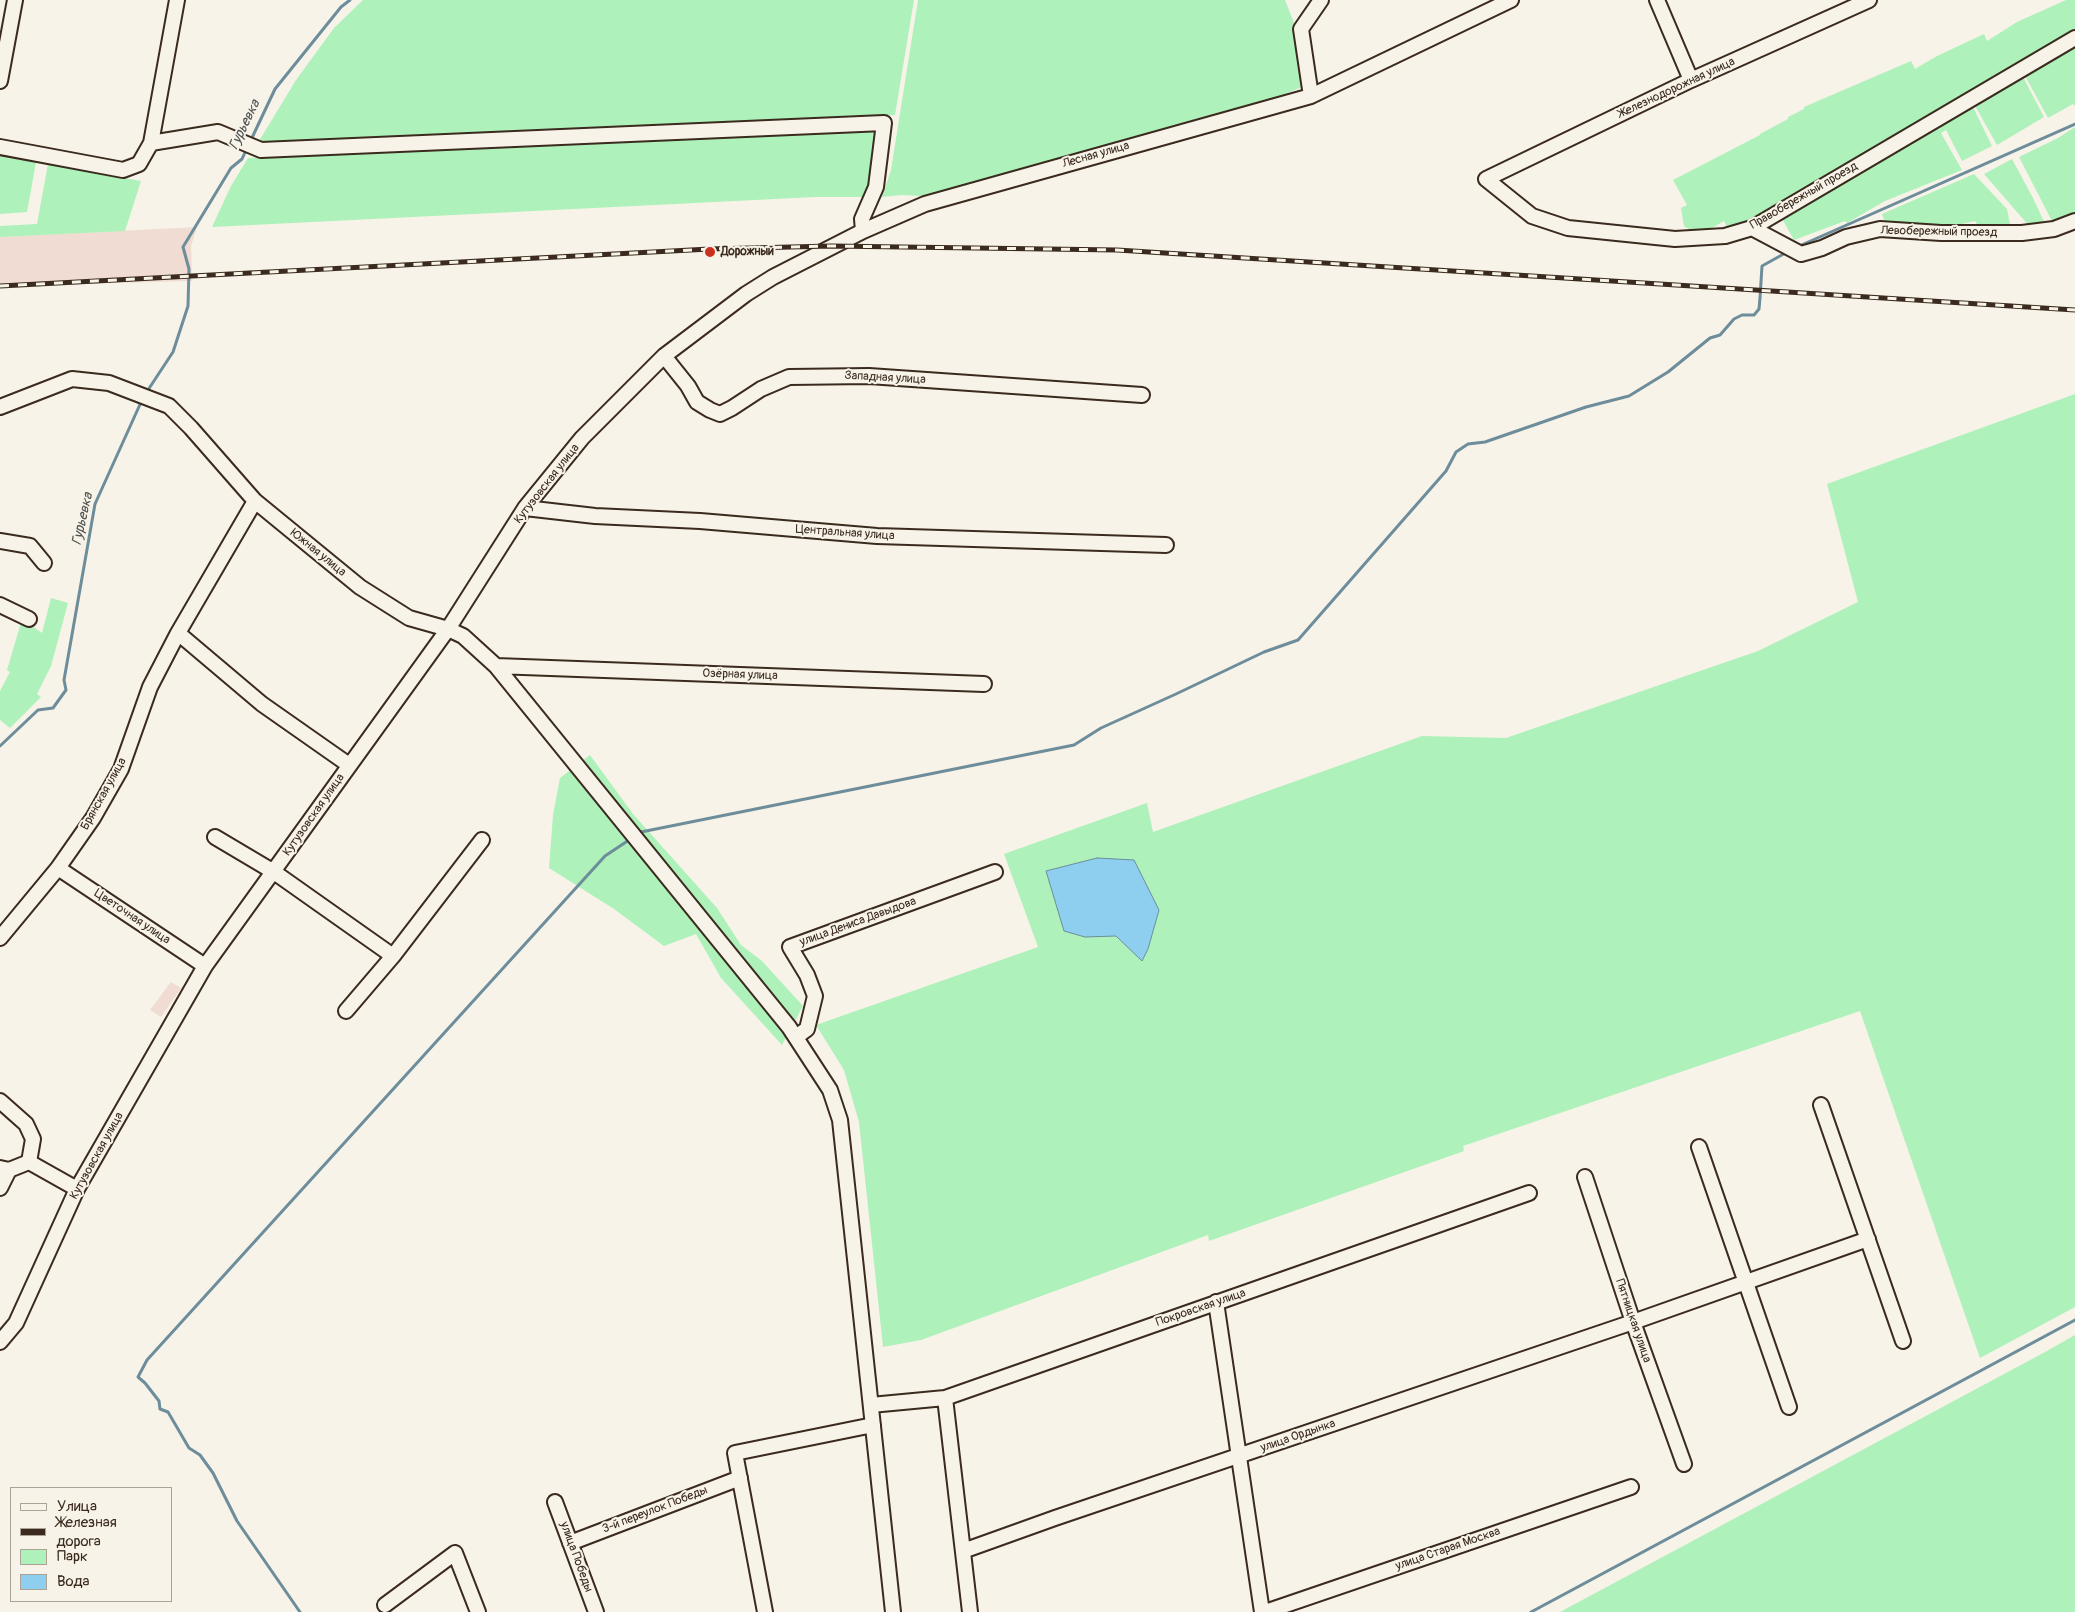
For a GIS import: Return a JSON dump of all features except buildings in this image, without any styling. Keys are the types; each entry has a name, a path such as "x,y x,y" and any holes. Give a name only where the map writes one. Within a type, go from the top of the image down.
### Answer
{"street":[{"path":"0,81 15,0"},
{"path":"0,147 123,170 139,164 151,143 177,0"},
{"path":"1310,96 1301,29 1320,0"},
{"name":"Лесная улица","path":"694,334 746,294 789,268 863,231 925,204 1310,96 1511,0"},
{"path":"1657,0 1691,80"},
{"name":"Железнодорожная улица","path":"1486,179 1691,80 1869,0"},
{"name":"Правобережный проезд","path":"1486,179 1532,216 1568,228 1675,239 1725,236 1752,228 2075,38"},
{"path":"151,143 218,132 261,150 884,123 876,187 862,219 863,231"},
{"name":"Левобережный проезд","path":"1752,228 1801,254 1822,248 1846,237 1880,229 1941,233 2022,234 2054,228 2075,221"},
{"name":"Кутузовская улица","path":"0,1342 16,1323 77,1189 205,966 448,629 525,508 582,438 664,356 694,334"},
{"name":"Западная улица","path":"664,356 688,386 697,402 720,414 761,390 789,377 869,376 1142,395"},
{"name":"Южная улица","path":"0,408 72,379 109,383 169,406 191,428 255,501 360,587 409,618 448,629 463,636 496,666 796,1037 830,1090 840,1120 893,1612"},
{"name":"Брянская улица","path":"0,938 58,868 93,818 121,769 150,687 178,634 255,501"},
{"name":"Центральная улица","path":"525,508 594,516 700,521 877,536 1166,545"},
{"path":"0,541 30,546 44,562"},
{"path":"0,606 29,619"},
{"path":"178,634 262,704 349,766"},
{"name":"Озёрная улица","path":"496,666 984,684"},
{"path":"215,837 274,872 393,956"},
{"path":"346,1011 393,956 482,840"},
{"name":"Цветочная улица","path":"58,868 205,966"},
{"name":"улица Дениса Давыдова","path":"796,1037 807,1029 815,996 807,975 790,947 995,872"},
{"path":"0,1101 26,1124 30,1132 33,1139 29,1162"},
{"path":"1821,1105 1903,1341"},
{"path":"1699,1147 1789,1406"},
{"path":"0,1188 5,1169 29,1162 77,1189"},
{"name":"Пятницкая улица","path":"1585,1177 1633,1322 1684,1464"},
{"name":"Покровская улица","path":"871,1405 945,1398 1529,1193"},
{"name":"улица Ордынка","path":"963,1551 1633,1322 1868,1239"},
{"path":"1216,1302 1263,1612"},
{"path":"945,1398 970,1612"},
{"path":"765,1612 735,1453 873,1425"},
{"name":"3-й переулок Победы","path":"570,1543 740,1478"},
{"name":"улица Старая Москва","path":"1263,1612 1631,1487"},
{"name":"улица Победы","path":"555,1502 596,1612"},
{"path":"385,1605 455,1553 478,1612"}],"shaded area":[{"path":"197,227 191,246 192,281 0,286 0,237"},
{"path":"171,982 181,988 161,1017 150,1010"}],"green space":[{"path":"363,0 914,0 895,115 256,146 296,80 334,28"},
{"path":"918,0 1285,0 1317,81 1218,121 938,197 902,195 882,197 891,170"},
{"path":"2066,0 2075,0 2075,31 1753,220 1728,229 1724,221 1703,233 1697,234 1684,226 1681,208 1687,205 1673,180 1760,135 1804,109 1804,107 1911,61 1915,69 1937,56 1984,34 1987,41 2017,22"},
{"path":"2075,43 2075,106 2073,104 2048,118 2024,74"},
{"path":"2022,75 2044,117 1997,145 1974,104"},
{"path":"1972,105 1992,146 1962,161 1946,130 1941,133 1962,170 1885,201 1847,223 1845,221 1794,240 1780,215 1936,124 1940,131 1938,124"},
{"path":"2075,127 2075,214 2053,223 2019,157 2058,138"},
{"path":"878,129 867,197 815,197 212,227 231,186 248,158"},
{"path":"0,155 36,162 27,212 0,214"},
{"path":"2012,159 2046,226 2030,227 1984,174"},
{"path":"48,164 141,181 125,231 0,237 0,226 37,224"},
{"path":"1974,174 2007,209 2011,229 1980,229 1975,221 1940,229 1887,227 1882,214"},
{"path":"2075,394 2075,1307 1980,1358 1860,1011 1463,1146 1464,1151 1209,1241 1208,1235 921,1340 883,1347 859,1122 844,1070 816,1025 1038,947 1004,854 1147,803 1153,832 1422,736 1506,738 1758,651 1858,602 1827,484"},
{"path":"51,598 68,603 51,666 37,694 41,697 10,728 0,720 0,691 10,672 7,670 22,619 42,633"},
{"path":"590,755 633,814 717,908 741,945 762,961 803,1006 782,1045 721,978 696,934 664,946 614,909 549,868 553,815 560,778"},
{"path":"2075,1335 2075,1612 1560,1612 2047,1351"}],"water":[{"path":"1097,858 1134,860 1159,910 1148,949 1142,961 1116,936 1085,937 1064,931 1046,871"}],"waterway":[{"name":"Гурьевка","path":"250,142 275,89 341,7 350,0"},
{"path":"1797,247 2075,124"},
{"name":"Гурьевка","path":"146,393 173,352 188,306 189,269 183,247 231,168 242,159 247,148"},
{"path":"637,834 1074,745 1101,728 1264,652 1298,640 1446,471 1456,452 1468,444 1485,442 1586,407 1629,396 1668,372 1710,338 1720,335 1734,319 1742,315 1754,315 1759,309 1762,266 1789,251"},
{"name":"Гурьевка","path":"0,746 38,710 53,708 66,690 64,680 95,504 142,400"},
{"path":"300,1612 237,1521 213,1473 200,1455 189,1448 168,1412 160,1409 159,1401 138,1377 147,1360 605,856 632,838"},
{"path":"1531,1612 2075,1320"}],"railway":[{"path":"0,286 710,249 831,246 1117,250 2075,310"}],"place":[{"name":"Дорожный","path":"710,252"}]}
